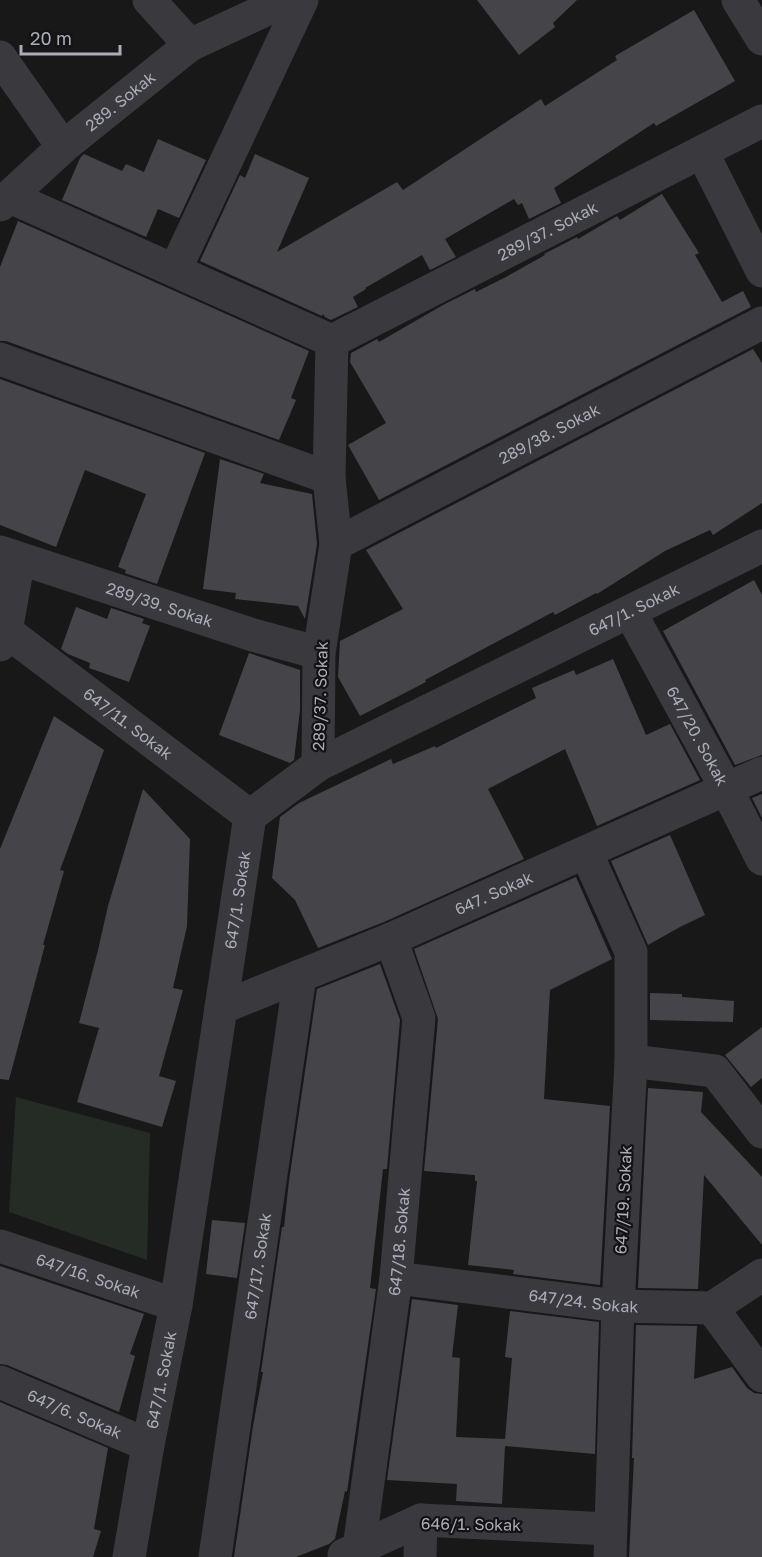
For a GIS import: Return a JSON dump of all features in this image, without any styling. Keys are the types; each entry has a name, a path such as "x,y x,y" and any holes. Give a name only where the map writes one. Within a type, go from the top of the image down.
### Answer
{"street":[{"path":"149,0 190,45"},
{"name":"289. Sokak","path":"5,201 63,147 190,45 287,0"},
{"path":"175,270 302,0"},
{"path":"738,0 762,39"},
{"path":"0,57 63,147"},
{"name":"289/37. Sokak","path":"318,765 319,653 336,544 329,478 332,341 762,121"},
{"path":"702,152 762,271"},
{"path":"5,201 175,270 332,341"},
{"name":"289/38. Sokak","path":"336,544 762,323"},
{"path":"0,359 329,478"},
{"name":"647/1. Sokak","path":"129,1557 148,1445 176,1305 250,816 318,765 762,546"},
{"path":"3,638 9,555"},
{"name":"289/39. Sokak","path":"9,555 253,635 319,653"},
{"name":"647/20. Sokak","path":"630,612 727,790 762,860"},
{"name":"647/11. Sokak","path":"3,638 250,816"},
{"name":"647. Sokak","path":"221,1008 391,939 762,773"},
{"name":"647/19. Sokak","path":"585,852 631,952 631,1061 618,1306 610,1543"},
{"name":"647/18. Sokak","path":"350,1552 396,1278 419,1018 391,939"},
{"name":"647/17. Sokak","path":"215,1557 300,976"},
{"path":"631,1061 715,1071 762,1132"},
{"name":"647/16. Sokak","path":"0,1246 176,1305"},
{"path":"762,1275 712,1308 762,1376"},
{"name":"647/24. Sokak","path":"396,1278 618,1306 712,1308"},
{"name":"647/6. Sokak","path":"0,1382 148,1445"},
{"path":"420,1557 421,1520"},
{"name":"646/1. Sokak","path":"350,1552 421,1520 610,1543"}],"shaded area":[{"path":"16,1097 150,1133 147,1260 9,1212"}],"building":[{"path":"477,0 577,0 553,23 555,27 519,55"},
{"path":"694,10 735,81 656,126 654,123 554,188 561,203 529,219 522,203 518,205 514,199 445,239 456,257 430,270 422,255 353,297 358,307 331,320 323,314 322,316 200,261 240,175 245,178 255,154 309,178 277,252 397,182 403,190 541,99 545,106 617,60 615,56"},
{"path":"158,139 206,160 179,218 158,209 146,237 62,200 80,158 84,154 122,171 126,164 144,172"},
{"path":"662,194 699,253 695,255 722,302 743,291 751,307 379,500 348,445 386,423 350,362 351,353 377,339 379,342 475,289 476,292 506,277 544,254 577,237 578,239 617,216 620,220"},
{"path":"18,221 309,351 291,398 296,400 279,440 6,341 0,341 0,267"},
{"path":"753,349 762,363 762,503 713,535 710,530 665,551 597,594 555,615 553,612 360,716 338,677 340,641 403,609 366,550"},
{"path":"0,379 205,453 157,584 125,573 126,570 118,567 146,494 85,470 56,547 0,525"},
{"path":"220,459 264,474 260,483 312,494 317,544 305,619 298,606 235,599 236,593 203,589"},
{"path":"754,580 762,595 762,755 735,765 663,631"},
{"path":"76,607 107,619 111,608 144,619 142,623 150,626 129,682 89,668 90,663 61,649"},
{"path":"249,653 300,670 300,710 294,760 290,763 219,735"},
{"path":"613,659 646,735 670,724 700,780 597,826 565,749 488,789 524,859 384,922 318,948 295,900 272,878 280,817 299,803 391,759 393,764 435,746 436,748 536,698 532,688 574,670 576,675"},
{"path":"54,716 104,750 60,870 64,871 9,1080 0,1079 0,849"},
{"path":"143,789 190,839 187,926 173,988 183,990 159,1076 176,1081 162,1127 77,1102 99,1028 79,1023 108,906"},
{"path":"762,794 762,818 752,798"},
{"path":"670,835 705,915 648,945 611,861"},
{"path":"576,877 612,959 550,990 544,1099 610,1106 600,1285 513,1274 514,1270 468,1265 477,1181 475,1181 475,1175 424,1171 438,1019 414,949"},
{"path":"380,964 400,1020 387,1169 383,1169 370,1288 376,1289 347,1492 345,1491 335,1539 329,1544 296,1557 234,1557 263,1372 261,1372 317,989"},
{"path":"650,993 682,994 682,997 734,1001 733,1022 650,1020"},
{"path":"762,1027 762,1078 751,1087 725,1055"},
{"path":"648,1088 703,1092 701,1112 762,1177 762,1245 704,1175 698,1289 638,1288"},
{"path":"212,1220 245,1223 237,1278 206,1274"},
{"path":"0,1266 144,1314 130,1354 135,1356 119,1412 0,1364"},
{"path":"412,1299 458,1305 452,1357 460,1358 456,1437 505,1439 512,1358 505,1357 510,1311 599,1322 595,1454 505,1446 502,1504 456,1501 457,1484 387,1480"},
{"path":"636,1325 697,1326 694,1379 732,1367 747,1388 754,1393 762,1394 762,1557 629,1557 634,1458 632,1458"},
{"path":"0,1402 108,1448 94,1529 101,1531 93,1557 0,1557"}]}
